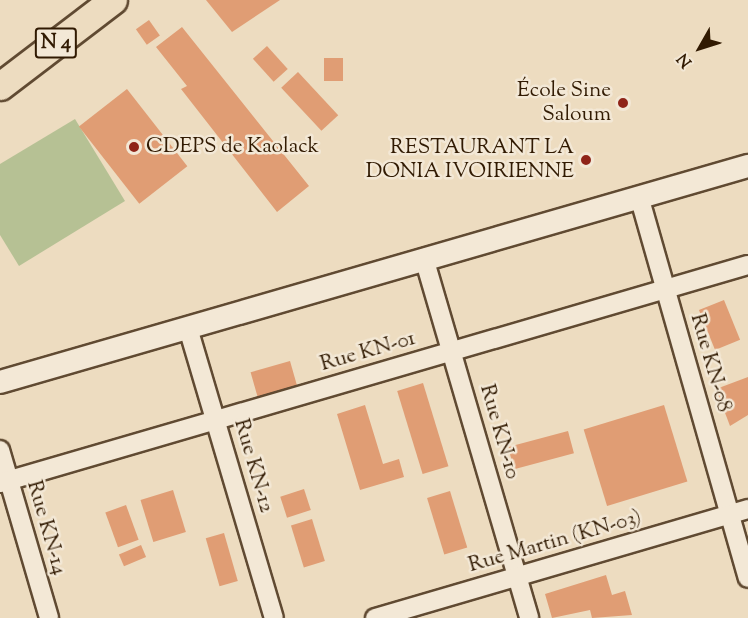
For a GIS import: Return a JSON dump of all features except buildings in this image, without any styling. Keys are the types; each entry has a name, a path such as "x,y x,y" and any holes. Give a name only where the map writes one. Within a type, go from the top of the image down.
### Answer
{"main road":[{"name":"N 4","path":"0,86 113,0"}],"street":[{"path":"0,382 748,166"},
{"name":"Rue KN-08","path":"639,196 748,578"},
{"name":"Rue KN-10","path":"424,258 530,618"},
{"name":"Rue KN-01","path":"4,482 748,265"},
{"name":"Rue KN-12","path":"188,328 274,618"},
{"name":"Rue KN-14","path":"0,450 4,482 48,618"},
{"name":"Rue Martin (KN-03)","path":"375,618 748,509"}],"green space":[{"path":"75,119 125,201 19,266 0,235 0,164"}],"place":[{"name":"École Sine Saloum","path":"623,103"},
{"name":"CDEPS de Kaolack","path":"134,147"},
{"name":"RESTAURANT LA DONIA IVOIRIENNE","path":"586,160"}]}
